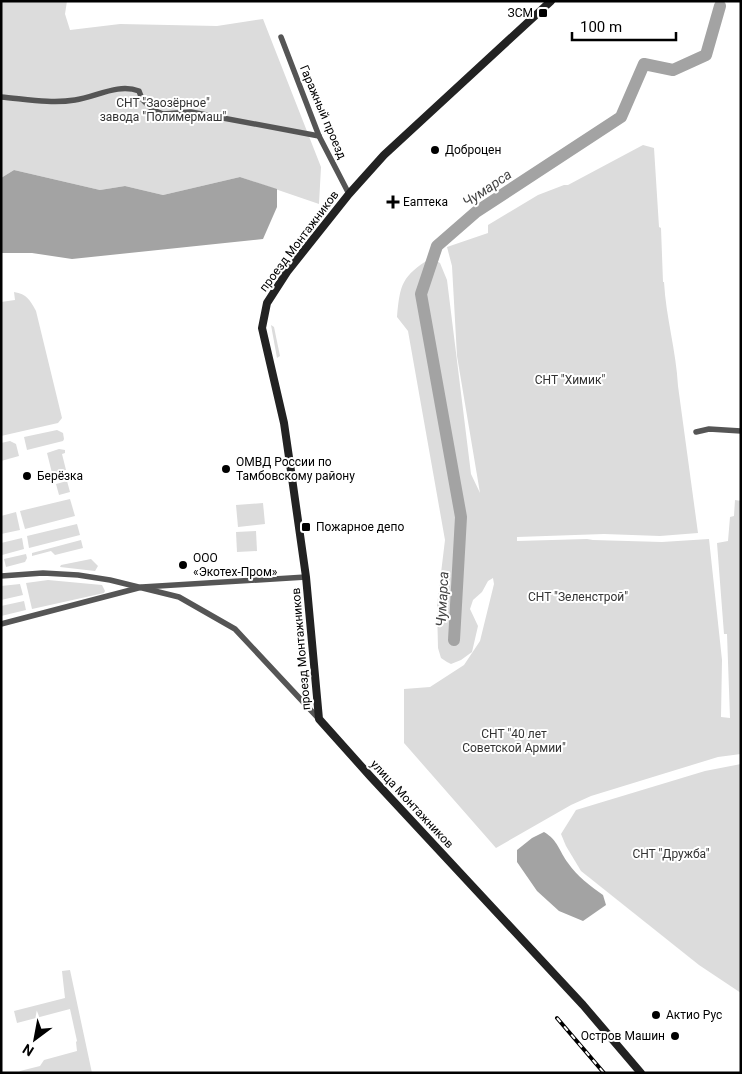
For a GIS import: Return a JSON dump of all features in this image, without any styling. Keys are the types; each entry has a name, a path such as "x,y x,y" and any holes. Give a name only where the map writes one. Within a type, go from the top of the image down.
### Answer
{"main road":[{"name":"проезд Монтажников","path":"319,719 306,577 284,423 262,328 267,302 287,272 349,194 384,155 550,1"},
{"name":"улица Монтажников","path":"319,719 583,1005 641,1073"}],"street":[{"name":"Гаражный проезд","path":"281,37 320,136 349,194"},
{"path":"1,97 51,101 74,100 130,88 139,91 142,98 153,110 163,114 191,112 320,136"},
{"path":"696,432 709,430 741,431"},
{"name":"улица Монтажников","path":"1,576 43,573 78,575 110,580 180,597 235,629 319,719"},
{"name":"проезд Монтажников","path":"142,587 306,577"},
{"name":"улица Монтажников","path":"1,624 142,587"}],"green space":[{"name":"СНТ \"Заозёрное\" завода \"Полимермаш\"","path":"1,1 67,1 65,14 70,30 120,24 217,26 263,19 321,167 319,204 240,177 163,195 125,186 100,190 14,170 1,178"},
{"path":"643,145 654,148 659,227 661,228 663,282 698,533 660,536 604,534 517,537 517,541 587,539 662,542 709,539 722,660 721,717 730,718 727,634 724,634 717,543 728,541 730,517 734,516 735,500 741,501 741,754 718,757 591,796 571,805 496,848 404,743 404,689 430,687 464,665 480,641 494,584 493,578 488,581 482,592 473,600 470,609 478,626 472,652 451,664 447,662 441,658 438,648 437,606 445,540 408,331 397,317 401,289 408,276 421,264 431,258 440,263 447,280 471,474 480,493 457,356 452,266 447,247 488,233 488,225 538,195 568,185"},
{"path":"14,292 28,298 36,311 62,418 58,423 1,436 1,302 15,300"},
{"path":"271,325 274,327 280,356 277,358"},
{"path":"57,430 63,433 63,441 27,450 24,437"},
{"path":"10,441 16,444 19,456 1,461 1,443"},
{"path":"59,449 65,450 65,453 62,454 66,470 52,473 47,453"},
{"path":"67,481 70,492 59,495 56,484"},
{"path":"70,499 75,516 25,529 20,511"},
{"path":"263,503 265,524 238,527 236,505"},
{"path":"16,512 20,530 1,534 1,516"},
{"path":"77,524 80,535 29,548 27,536"},
{"path":"256,531 257,551 237,552 236,532"},
{"path":"22,538 24,549 2,555 1,543"},
{"path":"81,540 83,548 55,555 51,551 32,556 32,553"},
{"path":"26,554 25,562 6,567 4,559"},
{"path":"91,559 98,566 95,571 60,567 61,565"},
{"path":"48,580 102,585 105,591 104,593 32,609 26,583"},
{"path":"20,584 23,595 1,600 1,586"},
{"path":"24,601 26,610 1,616 1,606"},
{"name":"СНТ \"Дружба\"","path":"741,764 741,993 699,965 581,871 561,834 576,810 705,771"},
{"path":"70,970 92,1073 19,1073 20,1071 40,1066 44,1060 77,1051 77,1041 70,1009 17,1023 14,1011 65,998 62,971"}],"shaded area":[{"path":"14,170 100,190 125,186 163,195 240,177 277,189 277,207 263,239 72,259 32,253 1,253 1,178"},
{"path":"544,832 555,842 575,872 603,895 606,905 583,921 559,911 537,891 517,862 517,850 532,838"}],"waterway":[{"name":"Чумарса","path":"454,640 461,517 421,294 437,246 476,212 621,117 644,64 673,70 706,55 720,6"}],"railway":[{"path":"557,1018 604,1073"}],"place":[{"name":"ЗСМ","path":"543,13"},
{"name":"Доброцен","path":"435,150"},
{"name":"Еаптека","path":"393,202"},
{"name":"ОМВД России по Тамбовскому району","path":"226,469"},
{"name":"Берёзка","path":"27,476"},
{"name":"Пожарное депо","path":"306,527"},
{"name":"ООО «Экотех-Пром»","path":"183,565"},
{"name":"Актио Рус","path":"656,1015"},
{"name":"Остров Машин","path":"675,1036"}],"park label":[{"name":"СНТ \"Химик\"","path":"570,380"},
{"name":"СНТ \"Зеленстрой\"","path":"578,597"},
{"name":"СНТ \"40 лет Советской Армии\"","path":"514,741"}]}
